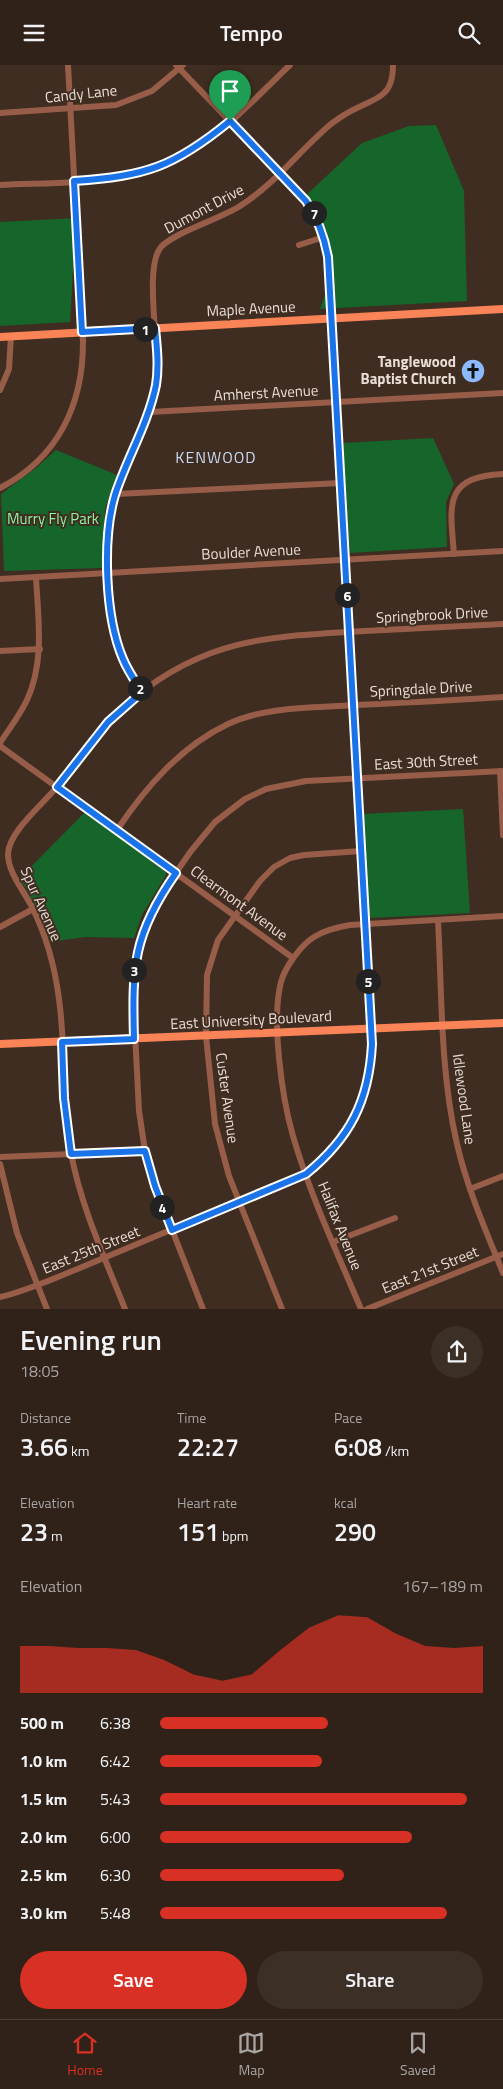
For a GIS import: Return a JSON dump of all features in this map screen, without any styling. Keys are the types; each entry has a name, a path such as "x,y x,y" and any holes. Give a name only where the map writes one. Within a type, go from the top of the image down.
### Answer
{"main road":[{"name":"Maple Avenue","path":"0,337 503,309"},
{"name":"East University Boulevard","path":"0,1044 503,1023"}],"street":[{"path":"0,488 20,476 39,460 64,428 75,403 81,379 82,332 68,65"},
{"path":"0,185 126,176 164,165 192,151 230,121 290,65"},
{"name":"Dumont Drive","path":"142,692 131,676 117,643 111,612 107,548 110,515 116,494 150,412 156,383 158,359 153,269 160,249 170,240 238,208 280,174 332,123 356,108 383,95 392,80 393,65"},
{"name":"Candy Lane","path":"0,113 104,107 128,102 152,91 180,66"},
{"name":"East 25th Street","path":"0,1297 37,1285 240,1203 306,1174 335,1147 348,1131 360,1109 371,1067 333,319 330,271 324,237 315,215 306,201 180,66"},
{"path":"300,245 324,237"},
{"path":"0,390 9,369 11,336"},
{"name":"Amherst Avenue","path":"150,412 503,393"},
{"path":"454,554 452,511 453,501 458,489 474,477 503,474"},
{"path":"116,494 342,483"},
{"name":"Boulder Avenue","path":"0,579 503,551"},
{"path":"0,745 27,700 35,676 40,649 36,577"},
{"name":"Springbrook Drive","path":"57,787 108,722 142,692 196,659 225,647 268,638 503,624"},
{"path":"0,651 40,649"},
{"name":"Springdale Drive","path":"117,830 164,769 214,731 240,719 269,712 353,705 503,697"},
{"name":"Clearmont Avenue","path":"0,745 293,958"},
{"path":"501,771 503,835"},
{"name":"East 30th Street","path":"203,1309 155,1186 145,1151 139,1111 132,993 135,962 142,932 157,899 216,822 232,807 255,793 291,783 501,771"},
{"name":"Spur Avenue","path":"57,787 21,827 9,849 11,867 33,909 51,957 59,998 64,1098 71,1154 83,1200 125,1309"},
{"name":"Custer Avenue","path":"282,1309 229,1176 215,1125 206,1036 206,999 209,967 218,940 260,881 281,863 304,855 361,851"},
{"path":"0,927 33,909"},
{"name":"Halifax Avenue","path":"361,1309 306,1174 287,1111 278,1033 281,982 293,958 313,937 331,929 350,925 503,916"},
{"name":"Idlewood Lane","path":"438,920 447,1077 452,1120 470,1189 500,1255 503,1273"},
{"path":"0,1157 145,1151"},
{"path":"0,1165 14,1224 47,1309"},
{"path":"470,1189 503,1176"},
{"path":"333,1242 395,1218"},
{"name":"East 21st Street","path":"367,1309 500,1255"}],"green space":[{"path":"436,125 464,191 467,301 320,309 331,278 327,247 303,198 362,143 409,126"},
{"path":"76,218 70,322 0,326 0,222"},
{"path":"433,438 454,484 446,502 447,547 350,553 342,443"},
{"name":"Murry Fly Park","path":"56,450 117,475 105,509 102,568 4,571 1,494 36,468"},
{"path":"463,809 470,913 369,918 362,814"},
{"path":"85,812 166,872 142,915 134,938 85,937 50,942 34,904 20,878"}],"place":[{"name":"Tanglewood Baptist Church","path":"473,371"}],"district":[{"name":"KENWOOD","path":"216,457"}],"route":[{"path":"230,121 306,201 322,229 328,257 331,278 372,1044 371,1067 360,1109 348,1131 335,1147 306,1174 172,1230 155,1186 145,1151 71,1154 64,1098 62,1042 134,1039 132,993 135,962 142,932 154,904 176,873 57,787 108,722 142,692 131,676 123,659 113,627 107,548 110,515 116,494 150,412 156,383 158,359 155,328 82,332 74,181 121,177 164,165 204,143 230,121"}]}
